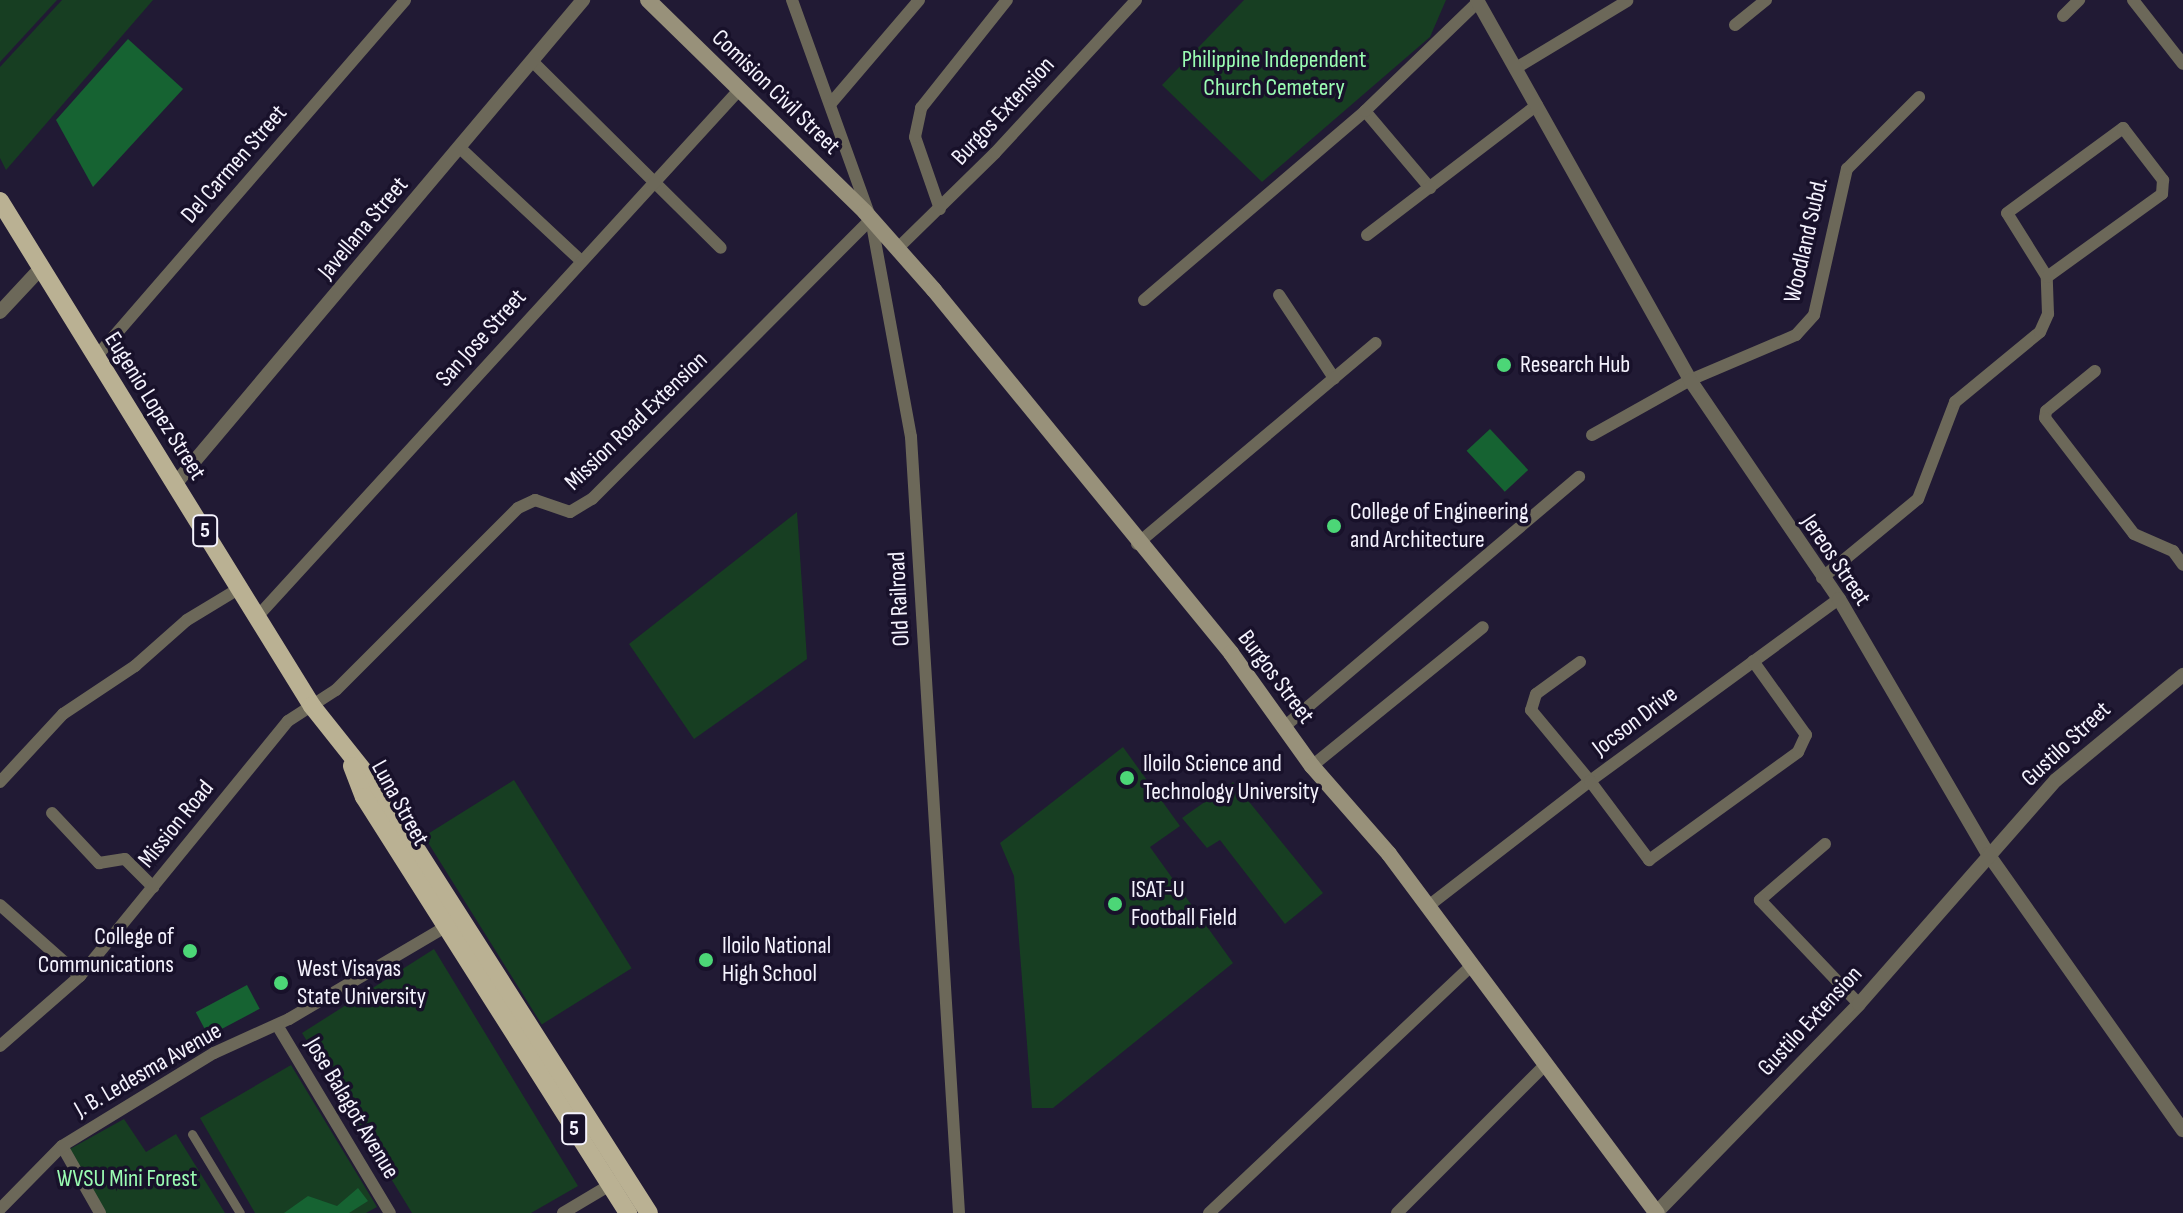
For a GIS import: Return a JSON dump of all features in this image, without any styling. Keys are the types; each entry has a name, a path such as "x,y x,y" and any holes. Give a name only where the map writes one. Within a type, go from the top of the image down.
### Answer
{"main road":[{"name":"Comision Civil Street","path":"648,0 871,219"},
{"name":"Eugenio Lopez Street","path":"0,201 312,706 348,756"},
{"name":"Burgos Street","path":"871,219 898,248 1137,544 1231,653 1312,766 1389,854 1656,1213"},
{"name":"Luna Street","path":"348,756 364,797 452,922 618,1180 649,1213"},
{"name":"Luna Street","path":"618,1180 628,1213"}],"street":[{"name":"Del Carmen Street","path":"96,357 405,0"},
{"name":"Javellana Street","path":"176,483 583,0"},
{"name":"Old Railroad","path":"792,0 832,102 871,219 911,437 959,1213"},
{"path":"832,102 919,0"},
{"path":"940,209 915,137 921,108 1007,0"},
{"name":"Burgos Extension","path":"898,248 940,209 1136,0"},
{"path":"1735,25 1766,0"},
{"path":"2063,16 2079,0"},
{"path":"2133,0 2183,64"},
{"path":"1144,300 1365,111 1478,1"},
{"name":"Jereos Street","path":"1478,1 1690,380 1839,599 1988,854 2183,1130"},
{"path":"1516,68 1627,1"},
{"path":"533,62 721,248"},
{"name":"San Jose Street","path":"257,617 739,90"},
{"name":"Woodland Subd.","path":"1592,435 1690,380 1796,335 1814,315 1847,169 1919,97"},
{"path":"1367,235 1537,105"},
{"path":"1365,111 1430,188"},
{"path":"1822,578 1918,499 1955,402 2040,332 2048,314 2047,277 2007,213 2123,128 2163,180 2162,194 2047,277"},
{"path":"460,148 581,261"},
{"name":"Mission Road Extension","path":"312,706 336,690 518,508 535,500 570,512 592,499 871,219"},
{"path":"0,312 41,268"},
{"path":"1279,295 1334,378"},
{"path":"1137,544 1376,343"},
{"path":"2095,371 2046,411 2045,418 2134,534 2173,551 2183,565"},
{"path":"1284,727 1579,477"},
{"path":"0,782 63,714 135,666 187,620 240,588"},
{"name":"Jocson Drive","path":"1580,662 1536,694 1531,710 1590,781 1839,599"},
{"path":"1312,766 1483,627"},
{"path":"1427,907 1590,781 1649,860 1775,770 1807,740 1753,661"},
{"name":"Gustilo Street","path":"1988,854 2056,780 2183,675"},
{"name":"Mission Road","path":"0,1046 80,976 288,721 312,706"},
{"path":"52,813 99,863 125,859 153,887"},
{"path":"1825,844 1760,900 1859,1004"},
{"name":"Gustilo Extension","path":"1656,1213 1859,1004 1988,854"},
{"path":"0,905 80,976"},
{"name":"J. B. Ledesma Avenue","path":"0,1209 62,1146 214,1053 277,1025 452,922"},
{"path":"1209,1213 1471,966"},
{"name":"Jose Balagot Avenue","path":"277,1025 388,1212"},
{"path":"1397,1213 1545,1065"},
{"path":"192,1134 240,1213"},
{"path":"62,1146 100,1213"},
{"path":"563,1213 618,1180"}],"green space":[{"path":"0,0 57,0 0,62"},
{"path":"62,0 153,0 6,170 0,158 0,67"},
{"name":"Philippine Independent Church Cemetery","path":"1244,0 1446,0 1430,37 1262,182 1162,85"},
{"path":"128,39 183,89 93,187 56,120"},
{"path":"1490,429 1528,470 1505,492 1467,451"},
{"path":"797,512 807,659 694,739 629,644"},
{"path":"1123,747 1180,826 1150,847 1233,963 1053,1108 1032,1108 1014,876 1000,843"},
{"path":"514,780 632,968 542,1024 424,836"},
{"path":"1233,782 1323,893 1285,924 1220,840 1207,848 1182,818"},
{"path":"434,949 578,1186 531,1213 412,1213 302,1033"},
{"path":"247,985 260,1009 208,1036 196,1012"},
{"path":"291,1065 377,1207 366,1213 255,1213 200,1118"},
{"name":"WVSU Mini Forest","path":"124,1119 146,1152 176,1134 225,1213 106,1213 70,1149"},
{"path":"358,1188 368,1201 349,1213 284,1213 308,1196 337,1206"}],"place":[{"name":"Research Hub","path":"1504,365"},
{"name":"College of Engineering and Architecture","path":"1334,526"},
{"name":"Iloilo Science and Technology University","path":"1127,778"},
{"name":"ISAT-U Football Field","path":"1115,904"},
{"name":"College of Communications","path":"190,951"},
{"name":"Iloilo National High School","path":"706,960"},
{"name":"West Visayas State University","path":"281,983"}]}
